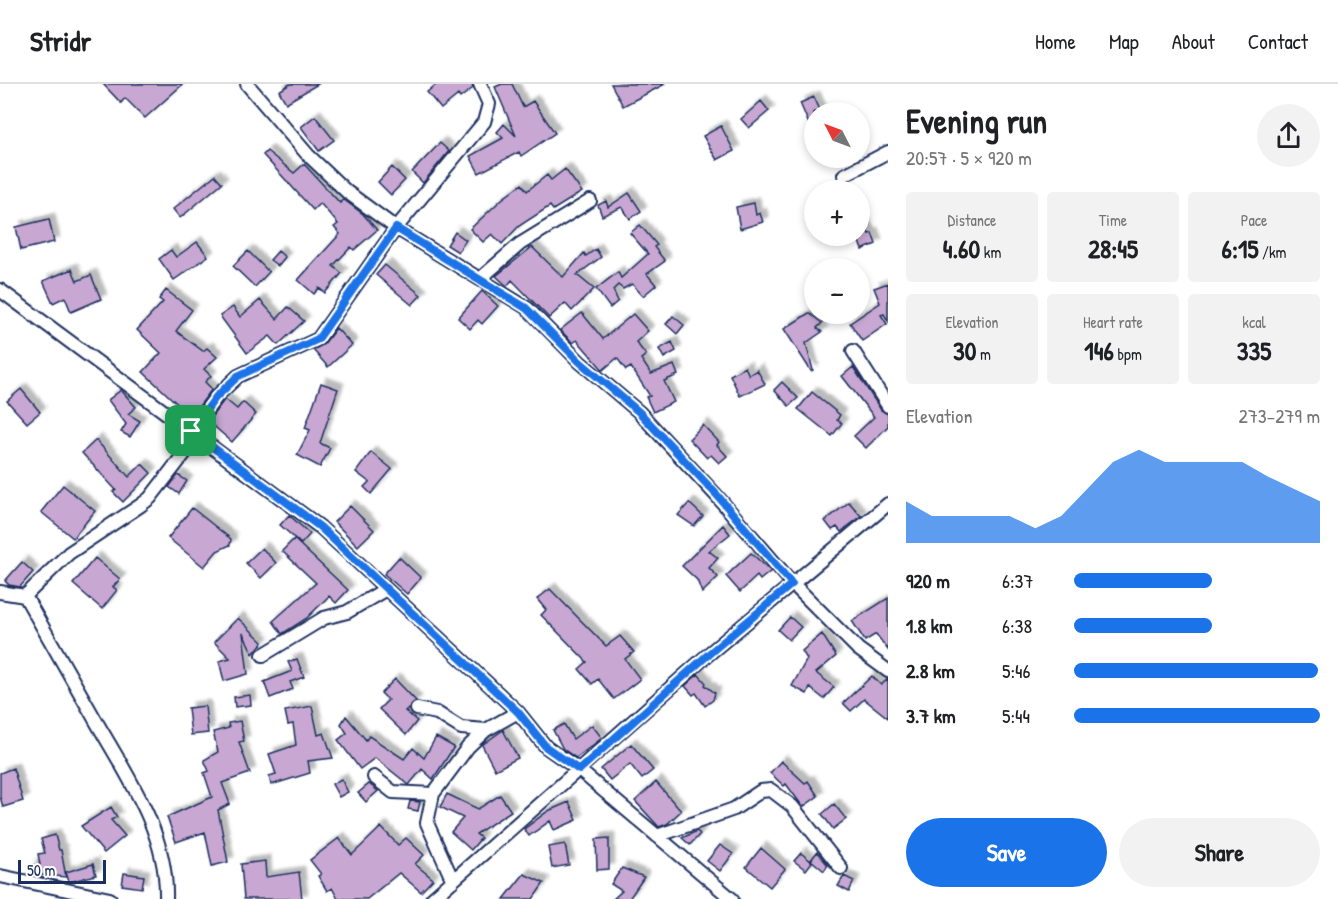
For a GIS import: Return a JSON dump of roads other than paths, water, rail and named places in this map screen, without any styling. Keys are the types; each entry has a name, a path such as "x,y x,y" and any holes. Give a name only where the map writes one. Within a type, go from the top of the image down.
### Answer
{"street":[{"path":"247,84 309,155 347,192 396,228 526,308 580,362 639,412 717,495 792,584 858,649 888,671"},
{"path":"25,596 69,553 150,498 194,434 216,397 238,376 318,339 396,228 484,122 489,104 480,84"},
{"path":"844,175 888,152"},
{"path":"481,279 520,244 590,201"},
{"path":"0,290 320,527 518,712 546,747 579,770 732,899"},
{"path":"853,351 888,406"},
{"path":"432,899 711,652 888,504"},
{"path":"263,655 324,618 347,612 386,589"},
{"path":"0,592 25,596"},
{"path":"25,596 143,804 160,850 167,883 166,899"},
{"path":"417,709 437,713 461,728 486,730"},
{"path":"453,881 427,823 433,794 468,747 486,730 518,712"},
{"path":"461,728 468,747"},
{"path":"374,777 393,792 433,794"},
{"path":"657,836 734,809 760,791 771,790 792,806 841,868"},
{"path":"0,876 110,899"}]}
